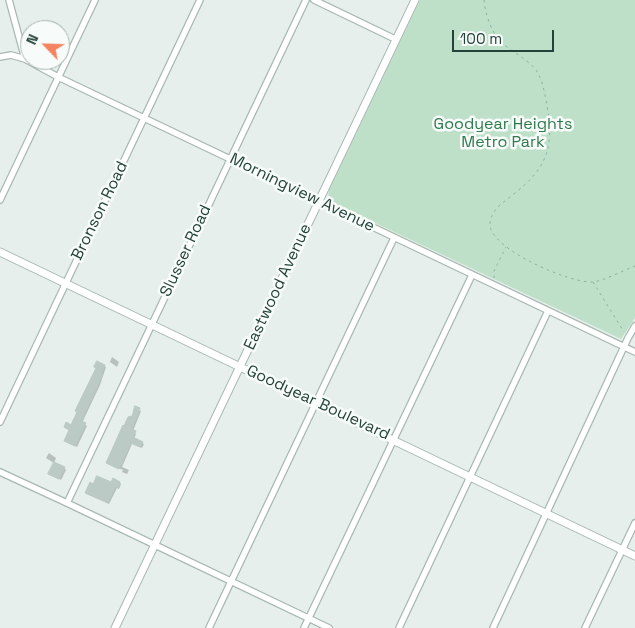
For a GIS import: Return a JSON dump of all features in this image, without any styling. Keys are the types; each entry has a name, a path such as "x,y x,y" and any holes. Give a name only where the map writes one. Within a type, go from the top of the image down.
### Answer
{"street":[{"path":"9,0 20,43"},
{"path":"0,200 95,0"},
{"name":"Bronson Road","path":"0,422 200,0"},
{"name":"Slusser Road","path":"67,503 306,0"},
{"path":"314,0 395,39"},
{"name":"Eastwood Avenue","path":"115,628 415,0"},
{"path":"0,57 11,55 20,58"},
{"name":"Morningview Avenue","path":"45,70 635,352"},
{"path":"209,628 394,238"},
{"name":"Goodyear Boulevard","path":"0,252 635,556"},
{"path":"304,628 472,275"},
{"path":"399,628 548,311"},
{"path":"493,628 635,326"},
{"path":"0,472 329,628"},
{"path":"585,628 635,523"}],"path":[{"path":"484,0 496,37 536,71 541,81 547,108 549,139 547,155 540,170 527,184 492,213 490,226 492,233 506,247 553,273 579,281 592,282 635,266"},
{"path":"494,286 494,271 506,247"},
{"path":"592,282 628,338"}],"green space":[{"name":"Goodyear Heights Metro Park","path":"420,0 635,0 635,318 621,339 333,203 328,198 329,190"}],"building":[{"path":"97,361 105,365 101,373 103,374 81,421 86,423 75,446 64,441 69,430 64,427 66,422 71,425 77,412 75,411 96,368 94,367"},
{"path":"135,406 140,408 132,429 136,431 133,437 143,442 140,447 131,443 119,469 106,463 123,425 128,417 132,416"},
{"path":"54,462 65,467 59,479 48,474"},
{"path":"97,476 111,482 113,478 120,482 118,488 115,487 108,503 85,493 90,482 93,484"}]}
